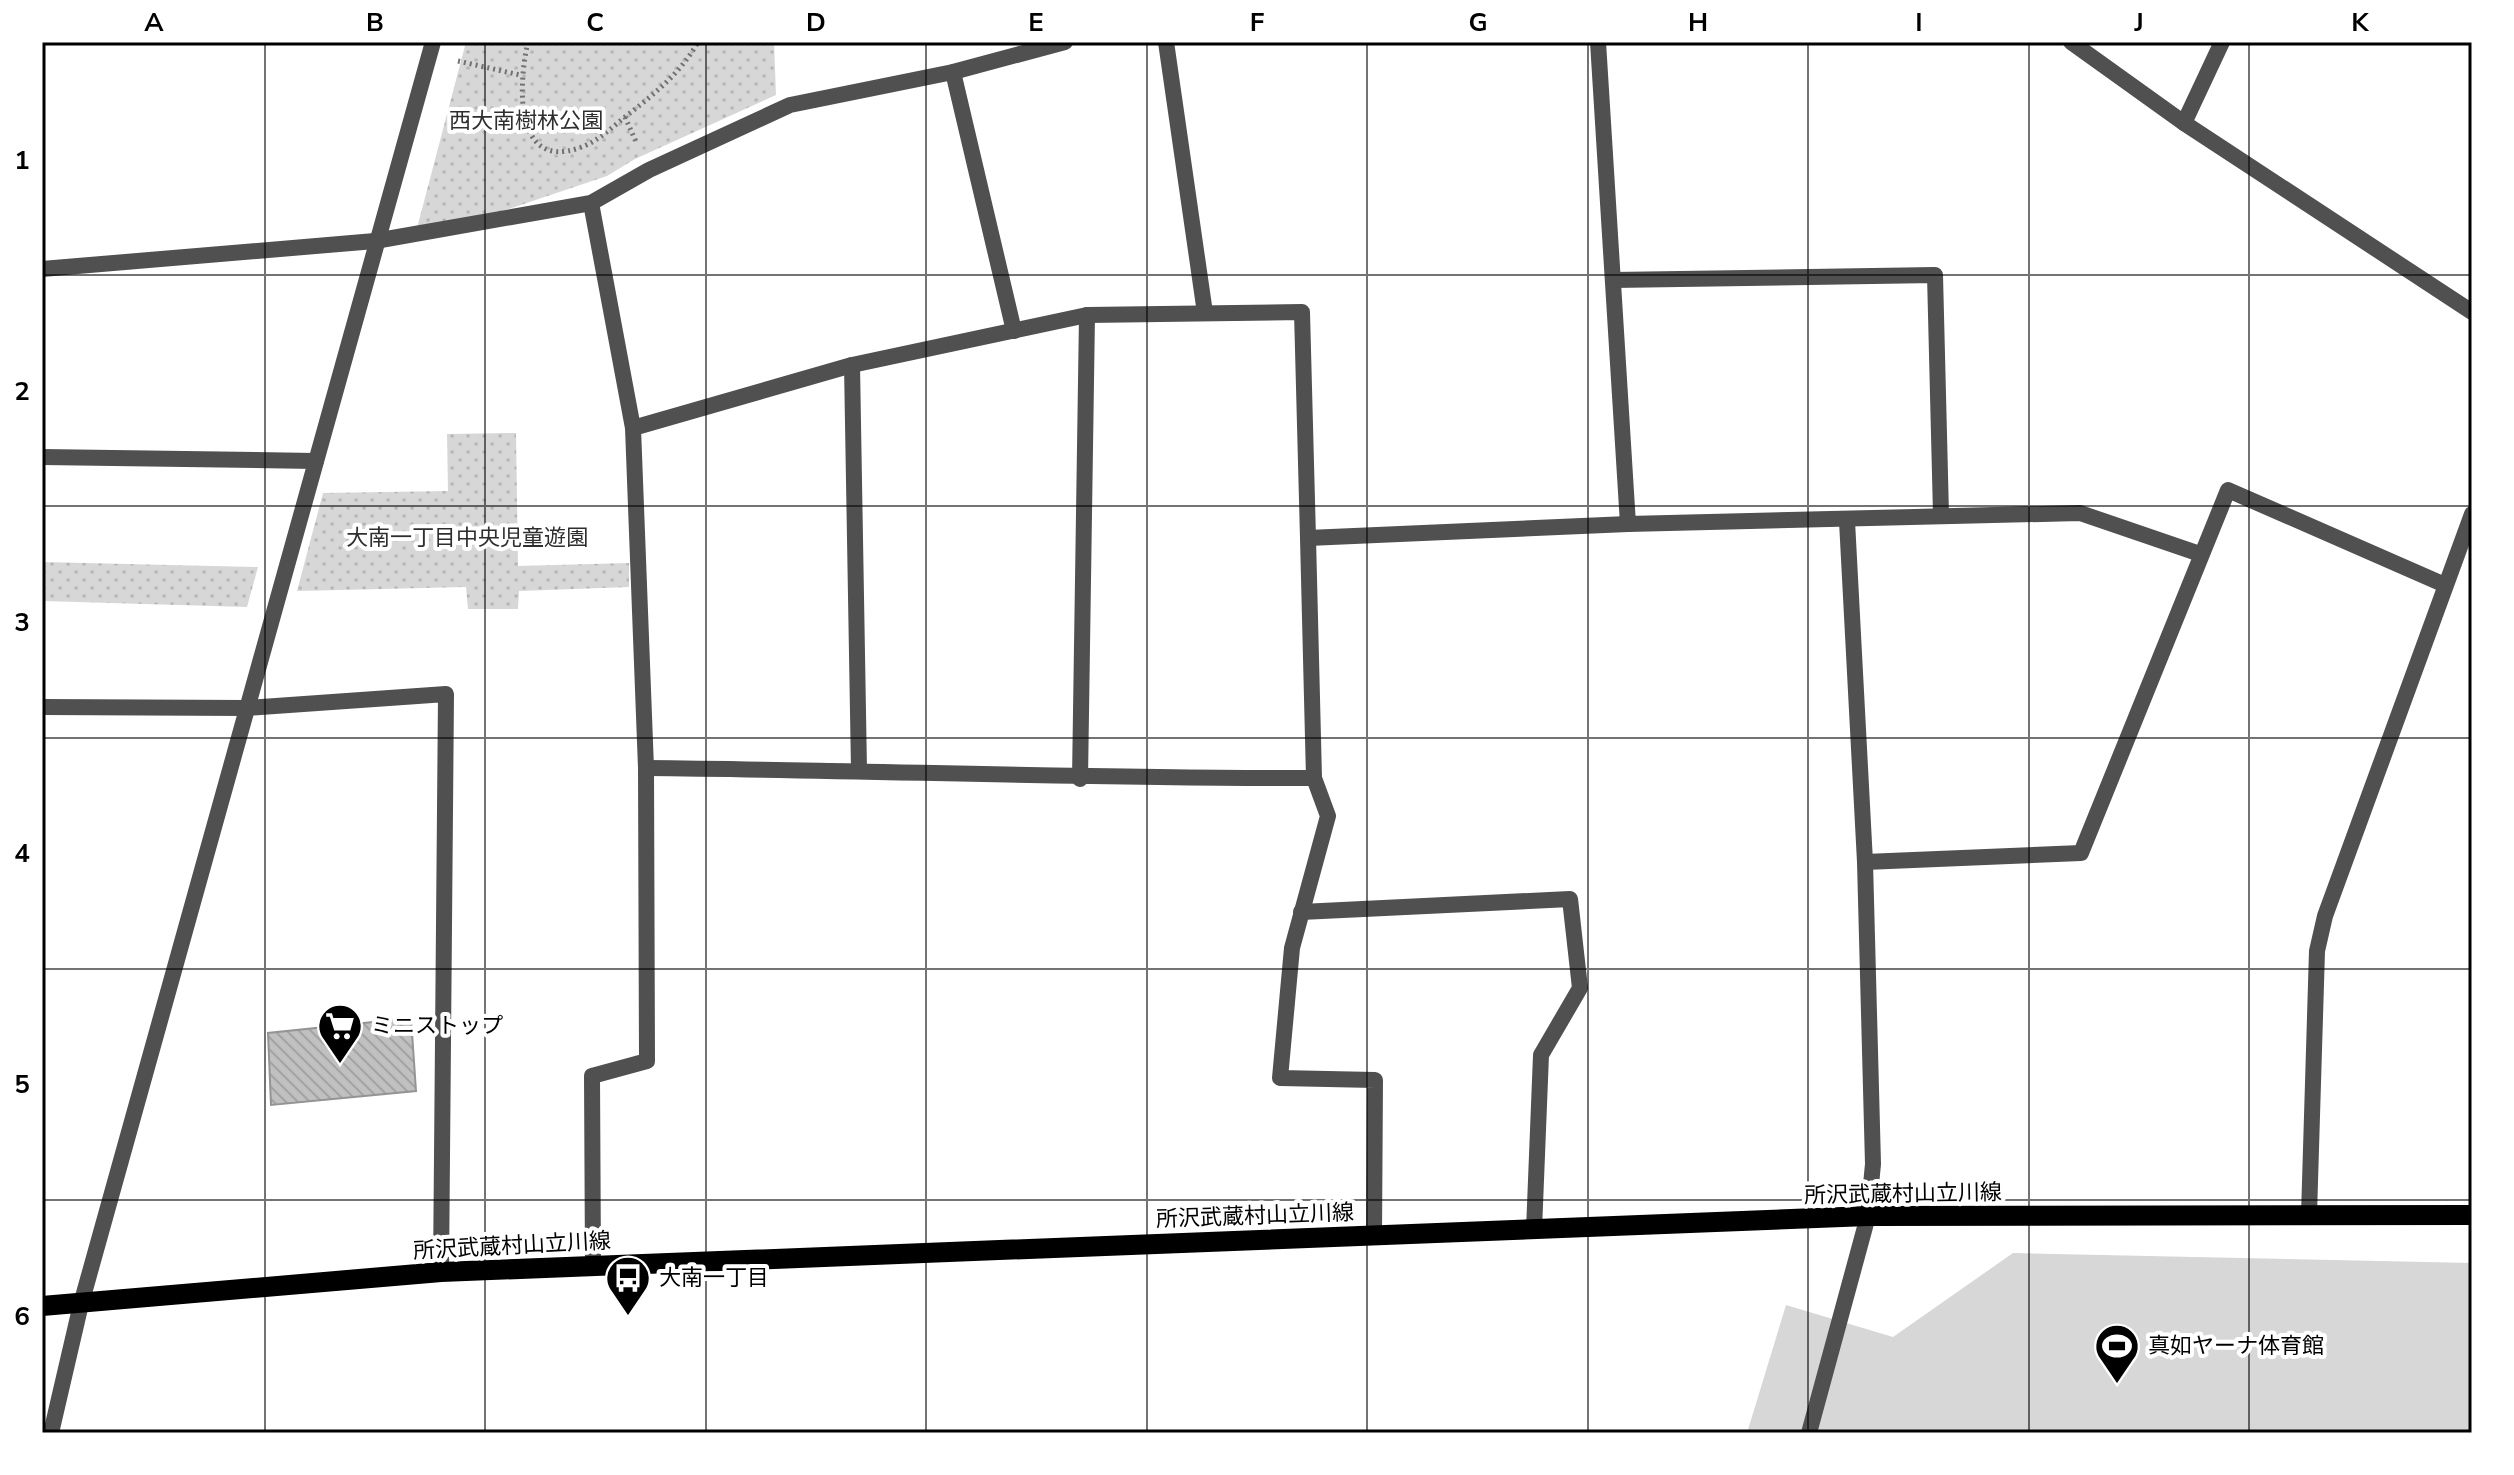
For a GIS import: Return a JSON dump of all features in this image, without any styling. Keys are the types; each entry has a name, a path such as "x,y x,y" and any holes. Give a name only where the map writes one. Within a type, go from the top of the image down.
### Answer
{"main road":[{"name":"所沢武蔵村山立川線","path":"42,1306 441,1272 1868,1216 2472,1215"}],"street":[{"path":"42,269 375,241 591,203 649,170 790,105 953,72 1065,42"},
{"path":"1166,42 1205,313"},
{"path":"1598,42 1628,524"},
{"path":"2071,42 2184,123 2472,312"},
{"path":"2184,123 2222,42"},
{"path":"51,1433 81,1304 431,48"},
{"path":"953,72 1014,331"},
{"path":"591,203 633,428 646,768 647,1061 592,1076 593,1266"},
{"path":"1613,280 1935,275 1941,514"},
{"path":"633,428 852,365 1087,315 1302,312 1314,778 1328,816 1292,948 1280,1078 1375,1080 1374,1235"},
{"path":"1080,779 1087,315"},
{"path":"852,365 859,770"},
{"path":"42,457 316,461"},
{"path":"1865,862 2081,853 2228,490 2445,585"},
{"path":"1308,538 1628,524 2080,513 2200,554"},
{"path":"2309,1215 2317,951 2325,916 2472,514"},
{"path":"1809,1433 1842,1322 1868,1216 1873,1164 1865,862 1847,521"},
{"path":"42,707 246,708 446,694 441,1272"},
{"path":"646,768 859,770 1080,779 1314,778"},
{"path":"1301,912 1570,899 1580,988 1541,1055 1534,1230"}],"path":[{"path":"528,42 520,75 521,113 532,135 549,150 564,151 603,136 651,98 684,65 698,42"},
{"path":"431,48 520,75"}],"green space":[{"name":"西大南樹林公園","path":"466,42 774,42 776,95 635,159 607,176 488,216 417,228"},
{"name":"大南一丁目中央児童遊園","path":"516,433 518,566 629,563 629,587 519,591 518,609 468,609 466,587 297,591 323,493 448,491 447,434"},
{"path":"42,562 258,567 247,607 42,601"},
{"name":"真如ヤーナ体育館","path":"2013,1253 2472,1263 2472,1433 1747,1433 1786,1305 1893,1337"}],"building":[{"path":"411,1018 416,1091 271,1105 268,1033"}],"place":[{"name":"ミニストップ","path":"340,1065"},
{"name":"大南一丁目","path":"628,1317"},
{"name":"真如ヤーナ体育館","path":"2117,1385"}]}
